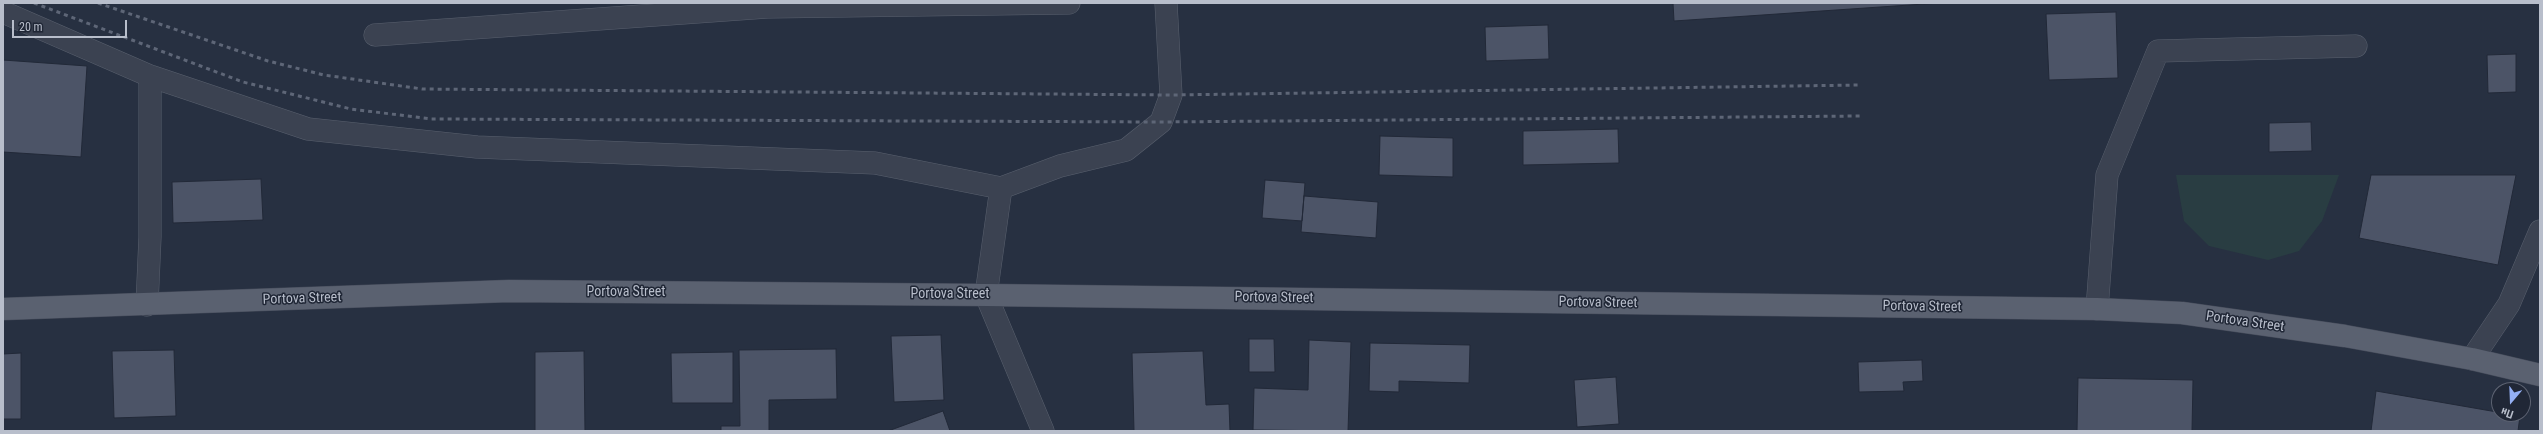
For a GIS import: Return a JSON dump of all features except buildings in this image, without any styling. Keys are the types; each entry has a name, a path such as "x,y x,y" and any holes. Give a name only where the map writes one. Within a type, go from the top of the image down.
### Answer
{"main road":[{"name":"Portova Street","path":"3,308 147,305 510,291 986,295 2097,309 2182,312 2345,336 2472,359 2540,376"}],"street":[{"path":"375,35 767,7 1069,3"},
{"path":"3,12 150,76 308,129 477,147 875,163 1001,188 1060,166 1126,150 1162,122 1171,95 1166,3"},
{"path":"2097,309 2107,175 2158,51 2356,46"},
{"path":"147,305 150,237 150,76"},
{"path":"1001,188 986,295 1043,431"},
{"path":"2472,359 2509,304 2540,231"}],"green space":[{"path":"2176,175 2339,175 2322,221 2299,251 2268,260 2209,246 2184,221"}],"railway":[{"path":"34,3 243,82 351,109 431,119 1161,122 1861,116"},
{"path":"98,3 268,61 324,75 422,89 1171,95 1860,85"}]}
